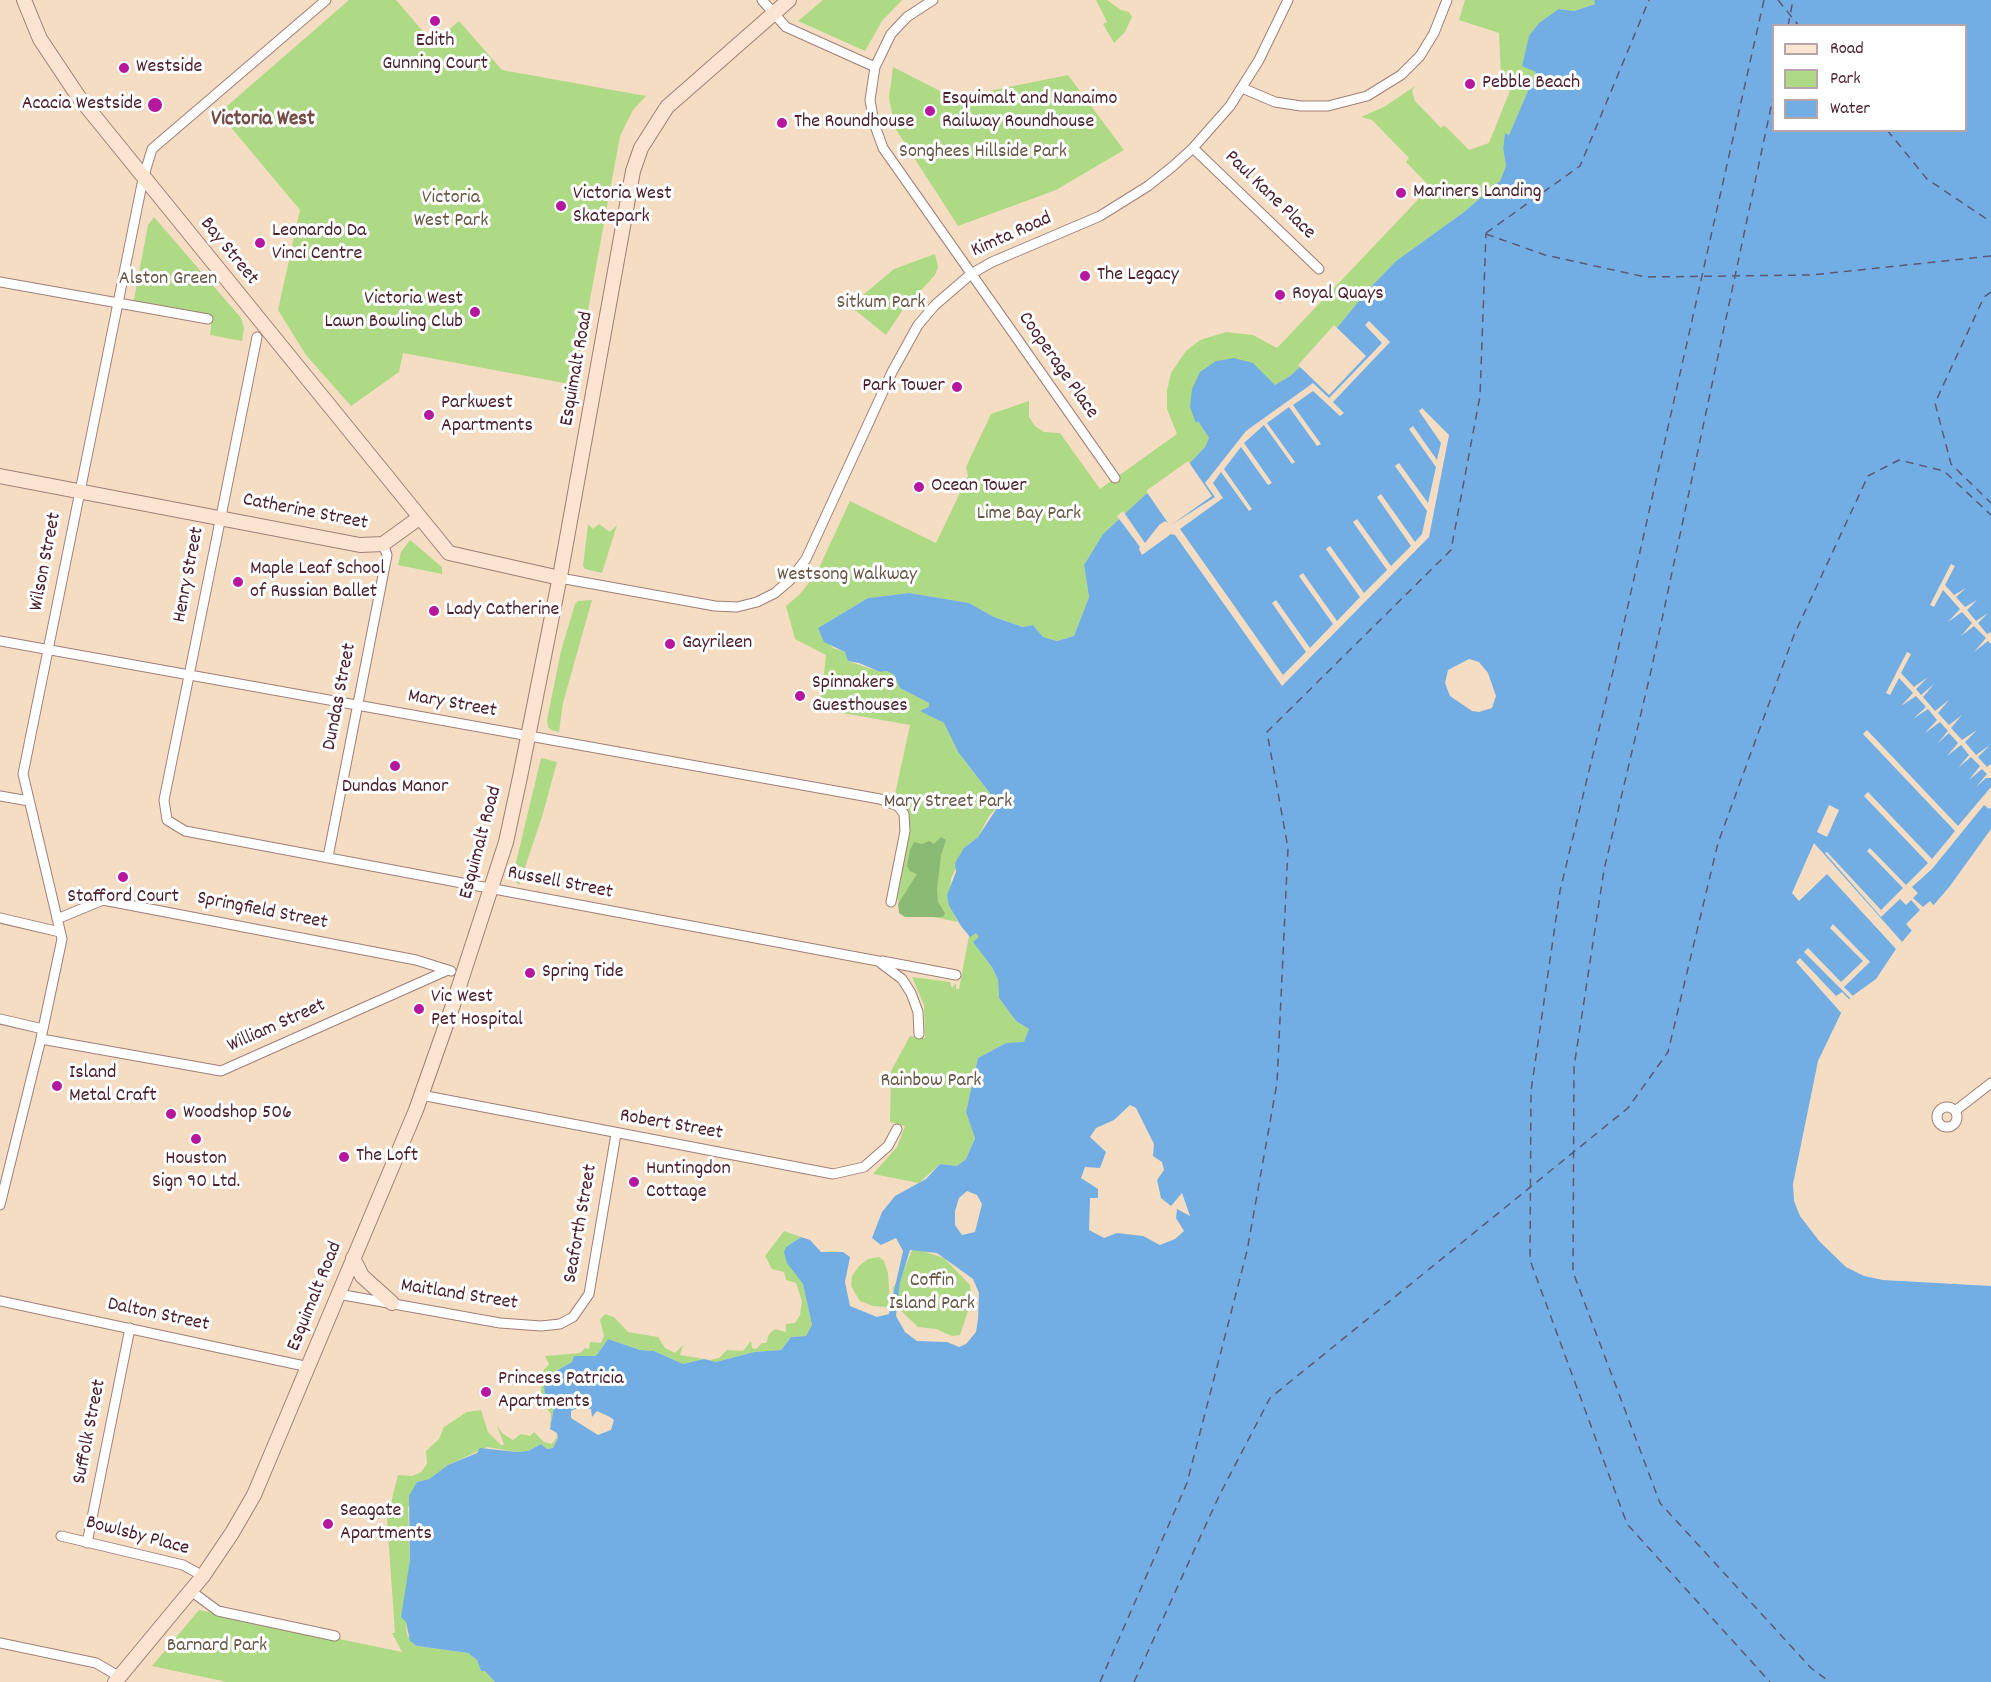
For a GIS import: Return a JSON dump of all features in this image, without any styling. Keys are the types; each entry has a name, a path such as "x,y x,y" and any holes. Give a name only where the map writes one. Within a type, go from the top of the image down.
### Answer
{"main road":[{"name":"Bay Street","path":"24,0 40,39 58,69 143,179 419,518"},
{"name":"Esquimalt Road","path":"117,1679 191,1592 232,1533 254,1495 422,1095 506,842 560,578 633,171 641,148 667,107 789,0"},
{"name":"Catherine Street","path":"0,476 360,545 383,544 419,518"},
{"path":"419,518 449,553 560,578"},
{"path":"353,1258 362,1276 392,1304"}],"street":[{"name":"Wilson Street","path":"0,1205 42,1034 62,939 23,774 143,179 152,149 326,0"},
{"path":"762,0 786,27 875,67"},
{"name":"Cooperage Place","path":"933,0 907,17 891,34 875,67 870,100 874,123 883,148 1115,478"},
{"name":"Kimta Road","path":"560,578 715,606 737,607 757,602 783,586 806,559 905,346 935,305 971,274 992,262 1100,216 1148,186 1193,148 1215,126 1242,88 1274,31 1288,0"},
{"path":"1242,88 1275,102 1301,106 1328,106 1367,96 1395,79 1420,56 1434,33 1447,0"},
{"name":"Paul Kane Place","path":"1193,148 1319,269"},
{"path":"0,282 208,319"},
{"name":"Henry Street","path":"167,820 164,800 257,337"},
{"name":"Dundas Street","path":"328,857 387,555 383,544"},
{"name":"Mary Street","path":"0,641 528,738 880,799 898,806 904,814 905,831 891,902"},
{"path":"0,796 29,801"},
{"name":"Russell Street","path":"167,820 184,831 956,975"},
{"name":"Springfield Street","path":"57,920 103,900 416,960 462,975"},
{"path":"0,918 60,932"},
{"name":"Russell Street","path":"878,961 902,979 912,993 918,1012 919,1034"},
{"name":"William Street","path":"0,1019 42,1034 221,1071 448,970"},
{"path":"1955,1111 1991,1083"},
{"name":"Robert Street","path":"422,1095 833,1174 864,1167 870,1163 888,1146 897,1129"},
{"name":"Seaforth Street","path":"573,1317 589,1294 616,1134"},
{"name":"Maitland Street","path":"338,1294 500,1323 541,1326 560,1324 573,1317"},
{"name":"Dalton Street","path":"0,1301 309,1367"},
{"name":"Suffolk Street","path":"87,1543 130,1328"},
{"name":"Bowlsby Place","path":"62,1536 183,1565 202,1576"},
{"path":"191,1592 219,1611 335,1636"},
{"path":"0,1643 96,1663 117,1679"}],"green space":[{"name":"Victoria West Park","path":"349,0 396,0 433,43 459,21 502,70 646,96 633,110 620,136 578,365 584,367 580,386 403,353 399,372 351,406 306,355 278,310 300,210 219,113"},
{"path":"823,0 902,0 882,21 865,51 798,21"},
{"path":"1096,0 1107,0 1121,10 1129,12 1132,17 1125,32 1114,43 1103,24 1107,22"},
{"path":"1465,0 1594,0 1595,4 1574,11 1559,9 1536,72 1509,135 1505,134 1503,148 1506,166 1500,181 1464,212 1396,261 1368,290 1318,351 1290,376 1275,385 1258,370 1260,368 1198,421 1209,438 1205,447 1183,470 1145,495 1103,534 1084,565 1089,597 1074,636 1057,641 1043,637 1033,625 1024,627 994,617 969,603 909,593 868,598 818,628 833,648 846,652 848,661 880,672 887,671 894,675 900,688 929,703 930,707 921,711 944,723 958,752 999,805 989,816 978,837 964,848 951,879 949,906 958,922 908,912 900,906 897,897 906,810 895,794 910,725 820,709 826,655 795,639 786,606 800,594 817,572 850,501 936,543 968,476 966,467 991,414 1029,401 1029,417 1035,426 1044,432 1060,433 1100,489 1177,434 1167,409 1167,391 1171,373 1186,351 1200,340 1226,332 1253,335 1277,348 1430,187 1406,162 1409,158 1372,120 1361,117 1384,107 1415,86 1412,91 1415,101 1441,128 1444,125 1469,150 1489,143 1513,83 1501,77 1499,33 1459,20"},
{"name":"Songhees Hillside Park","path":"893,67 954,98 1068,75 1124,150 1056,190 958,226 895,128 889,98"},
{"name":"Alston Green","path":"154,217 241,318 244,328 242,341 210,335 212,318 133,305 148,225"},
{"name":"Sitkum Park","path":"935,254 938,267 935,275 902,311 886,335 850,306 894,269"},
{"path":"588,524 593,529 599,524 610,532 617,525 602,573 585,569 583,566"},
{"path":"410,540 442,567 442,574 398,565 401,552"},
{"path":"592,600 563,703 559,732 551,730 547,720 561,651 575,604 578,601"},
{"path":"541,758 557,762 542,817 519,885 512,879"},
{"path":"941,837 946,840 941,855 937,890 938,902 945,913 943,917 905,917 899,913 898,904 917,874 910,871 907,866 910,850 914,842 922,844 929,841 934,844"},
{"name":"Rainbow Park","path":"976,933 980,937 974,942 992,967 998,980 999,998 1016,1021 1029,1029 1024,1043 1006,1043 978,1058 966,1112 975,1137 966,1159 957,1166 940,1164 919,1183 873,1174 897,1147 905,1126 890,1122 891,1071 910,1036 925,1038 924,1005 912,977 950,982 952,988 956,983 956,989 959,989 969,936"},
{"path":"784,1231 801,1237 786,1247 803,1284 812,1325 806,1336 791,1337 781,1350 754,1352 716,1362 704,1359 719,1358 727,1350 743,1351 751,1341 752,1348 756,1349 762,1343 766,1343 769,1334 775,1329 786,1332 786,1324 795,1323 800,1315 802,1301 796,1283 786,1280 784,1272 772,1269 765,1256"},
{"name":"Coffin Island Park","path":"913,1248 944,1258 970,1285 972,1299 960,1335 952,1336 936,1329 918,1327 894,1304 893,1287 902,1274"},
{"name":"Coffin Island Park","path":"879,1257 884,1261 888,1273 890,1304 887,1307 873,1306 860,1301 851,1286 852,1276 859,1266 868,1259"},
{"path":"605,1314 614,1317 628,1332 658,1337 665,1348 675,1353 683,1345 680,1355 704,1359 683,1364 654,1351 640,1350 608,1339 596,1356 574,1356 572,1362 544,1378 554,1407 550,1429 551,1414 543,1404 541,1392 542,1372 549,1364 545,1356 580,1353 585,1348 589,1349 590,1342 601,1343 604,1336 600,1320"},
{"name":"Barnard Park","path":"481,1410 488,1432 501,1445 504,1445 497,1425 502,1433 513,1440 521,1434 530,1436 534,1432 544,1442 552,1444 557,1437 554,1431 558,1438 553,1448 547,1449 541,1444 528,1451 517,1452 487,1447 448,1465 429,1479 417,1482 408,1508 410,1560 406,1622 407,1635 417,1646 468,1653 477,1660 481,1671 486,1671 495,1682 227,1682 152,1666 199,1610 402,1652 392,1633 395,1633 387,1519 398,1475 412,1476 421,1472 427,1464 426,1451 439,1439 444,1427 467,1412"}],"water":[{"path":"1594,0 1991,0 1991,829 1950,886 1896,949 1876,979 1851,997 1843,1009 1818,1061 1793,1184 1794,1201 1800,1216 1820,1242 1846,1267 1864,1276 1883,1280 1991,1286 1991,1682 495,1682 485,1671 481,1671 477,1660 468,1653 417,1646 410,1641 406,1622 401,1617 410,1560 409,1496 417,1482 429,1479 448,1465 477,1453 480,1448 517,1452 528,1451 541,1444 547,1449 553,1448 558,1438 557,1433 550,1429 554,1407 545,1400 544,1378 572,1362 574,1356 596,1356 608,1339 640,1350 654,1351 683,1364 704,1359 716,1362 754,1352 781,1350 791,1337 806,1336 812,1325 803,1284 787,1263 784,1252 786,1247 801,1237 810,1240 821,1252 843,1252 850,1257 845,1282 850,1306 877,1317 889,1314 903,1251 896,1238 881,1245 872,1238 882,1212 895,1196 926,1179 940,1164 957,1166 966,1159 975,1138 966,1112 978,1058 1006,1043 1024,1042 1029,1029 1016,1021 999,998 998,980 992,967 973,942 979,937 976,933 970,937 961,926 949,906 947,895 956,872 955,863 964,848 978,837 999,805 958,752 944,723 920,711 929,707 929,703 900,688 894,675 887,671 880,672 848,661 845,652 824,642 818,628 868,598 909,593 969,603 994,617 1023,627 1033,625 1043,637 1057,641 1074,636 1089,597 1084,565 1103,534 1145,495 1183,470 1205,447 1209,438 1198,421 1196,423 1190,407 1192,389 1200,372 1216,361 1234,358 1253,363 1275,385 1290,376 1318,351 1368,290 1396,261 1464,212 1500,181 1506,166 1503,148 1505,133 1509,135 1536,72 1522,66 1529,36 1539,23 1559,9 1574,11 1595,4","holes":["1469,659 1479,662 1488,673 1496,696 1492,708 1479,712 1472,711 1450,696 1445,683 1448,670","1130,1105 1136,1108 1154,1144 1153,1156 1162,1162 1164,1170 1157,1180 1161,1198 1171,1206 1182,1193 1190,1216 1177,1209 1176,1218 1184,1231 1175,1239 1160,1245 1143,1236 1117,1233 1104,1238 1089,1230 1090,1198 1098,1198 1098,1189 1081,1178 1085,1167 1100,1168 1106,1152 1090,1137 1096,1128 1114,1120","967,1191 977,1195 982,1204 975,1232 962,1235 955,1225 955,1211 959,1198","910,1250 937,1253 973,1279 979,1293 976,1332 966,1344 959,1347 947,1342 917,1341 905,1332 896,1316 900,1282","580,1407 591,1409 592,1417 597,1411 610,1417 614,1420 611,1430 598,1435 571,1418 571,1411"]}],"pier":[{"path":"1369,321 1390,342 1333,402 1344,413 1340,416 1313,391 1293,405 1321,444 1317,446 1289,407 1267,423 1295,462 1292,464 1264,425 1244,443 1272,483 1268,485 1241,447 1224,469 1252,509 1249,511 1221,472 1213,483 1223,498 1180,529 1283,675 1306,652 1272,603 1276,600 1310,648 1333,624 1299,576 1303,573 1337,621 1360,597 1326,549 1330,546 1364,593 1387,570 1353,522 1357,519 1391,566 1411,546 1377,497 1381,494 1415,542 1422,534 1427,511 1395,466 1399,463 1428,503 1436,467 1409,429 1413,426 1437,460 1441,443 1419,411 1422,408 1449,435 1429,537 1282,686 1175,535 1171,534 1142,555 1140,547 1117,516 1123,511 1145,543 1159,525 1165,521 1168,523 1146,491 1188,461 1212,496 1171,525 1215,497 1205,483 1246,431 1313,383 1329,398 1382,343 1365,325"},
{"path":"1334,325 1366,356 1329,395 1298,365"},
{"path":"1951,564 1955,566 1945,585 1954,595 1966,588 1956,597 1965,607 1977,600 1967,610 1976,621 1988,613 1978,623 1987,634 1991,632 1991,644 1988,641 1974,652 1986,638 1974,626 1961,636 1972,623 1962,612 1948,622 1960,609 1943,590 1934,607 1930,605"},
{"path":"1907,652 1911,654 1901,673 1914,687 1928,677 1916,689 1921,695 1934,684 1923,697 1935,711 1949,700 1938,713 1949,725 1962,715 1951,728 1962,740 1977,730 1965,742 1976,755 1990,745 1978,757 1987,767 1991,764 1991,778 1986,778 1976,787 1987,774 1982,769 1969,780 1980,766 1971,757 1958,768 1969,755 1961,745 1947,756 1958,743 1949,733 1937,744 1948,731 1940,722 1925,733 1937,720 1928,709 1913,719 1926,707 1916,696 1901,706 1913,693 1899,678 1890,695 1886,693"},
{"path":"1867,730 1958,826 1991,787 1991,807 1989,809 1984,805 1932,869 1912,887 1918,893 1913,898 1923,907 1930,901 1936,908 1914,933 1906,924 1920,910 1911,900 1906,905 1900,899 1881,917 1825,853 1827,852 1881,910 1903,888 1867,851 1870,848 1906,885 1928,863 1864,796 1868,792 1932,859 1955,831 1863,734"},
{"path":"1829,805 1839,810 1827,837 1817,832"},
{"path":"1814,843 1903,943 1896,949 1827,874 1799,901 1792,893"},
{"path":"1833,924 1870,962 1844,987 1855,998 1852,1000 1804,952 1808,948 1841,982 1863,961 1830,928"},
{"path":"1800,958 1836,996 1842,992 1851,1001 1843,1015 1796,962"}],"ferry route":[{"path":"1486,233 1580,166 1649,0"},
{"path":"1764,0 1615,663 1560,891 1531,1091 1530,1260 1627,1524 1770,1682"},
{"path":"1778,0 1797,24"},
{"path":"1788,24 1793,0"},
{"path":"1772,102 1651,671 1604,870 1574,1067 1573,1272 1660,1503 1811,1668 1830,1682"},
{"path":"1889,132 1927,179 1991,222"},
{"path":"1100,1682 1187,1483 1247,1251 1277,1083 1288,848 1267,732 1451,550 1480,396 1486,233"},
{"path":"1486,234 1545,255 1645,277 1812,275 1991,256"},
{"path":"1991,292 1984,297 1935,403 1951,464 1991,503"},
{"path":"1134,1682 1219,1496 1270,1398 1628,1108 1668,1052 1718,843 1794,635 1868,476 1899,460 1944,471 1991,515"}],"place":[{"name":"Edith Gunning Court","path":"435,21"},
{"name":"Westside","path":"124,68"},
{"name":"Pebble Beach","path":"1470,84"},
{"name":"Acacia Westside","path":"155,105"},
{"name":"Esquimalt and Nanaimo Railway Roundhouse","path":"930,111"},
{"name":"The Roundhouse","path":"782,123"},
{"name":"Mariners Landing","path":"1401,193"},
{"name":"Victoria West Skatepark","path":"561,206"},
{"name":"Leonardo Da Vinci Centre","path":"260,243"},
{"name":"The Legacy","path":"1085,276"},
{"name":"Royal Quays","path":"1280,295"},
{"name":"Victoria West Lawn Bowling Club","path":"475,312"},
{"name":"Park Tower","path":"957,387"},
{"name":"Parkwest Apartments","path":"429,415"},
{"name":"Ocean Tower","path":"919,487"},
{"name":"Maple Leaf School of Russian Ballet","path":"238,582"},
{"name":"Lady Catherine","path":"434,611"},
{"name":"Gayrileen","path":"670,644"},
{"name":"Spinnakers Guesthouses","path":"800,696"},
{"name":"Dundas Manor","path":"395,766"},
{"name":"Stafford Court","path":"123,877"},
{"name":"Spring Tide","path":"530,973"},
{"name":"Vic West Pet Hospital","path":"419,1009"},
{"name":"Island Metal Craft","path":"57,1086"},
{"name":"Woodshop 506","path":"171,1114"},
{"name":"Houston Sign 90 Ltd.","path":"196,1139"},
{"name":"The Loft","path":"344,1157"},
{"name":"Huntingdon Cottage","path":"634,1182"},
{"name":"Princess Patricia Apartments","path":"486,1392"},
{"name":"Seagate Apartments","path":"328,1524"}],"district":[{"name":"Victoria West","path":"263,121"}],"park label":[{"name":"Lime Bay Park","path":"1029,515"},
{"name":"Westsong Walkway","path":"847,576"},
{"name":"Mary Street Park","path":"948,803"}]}
